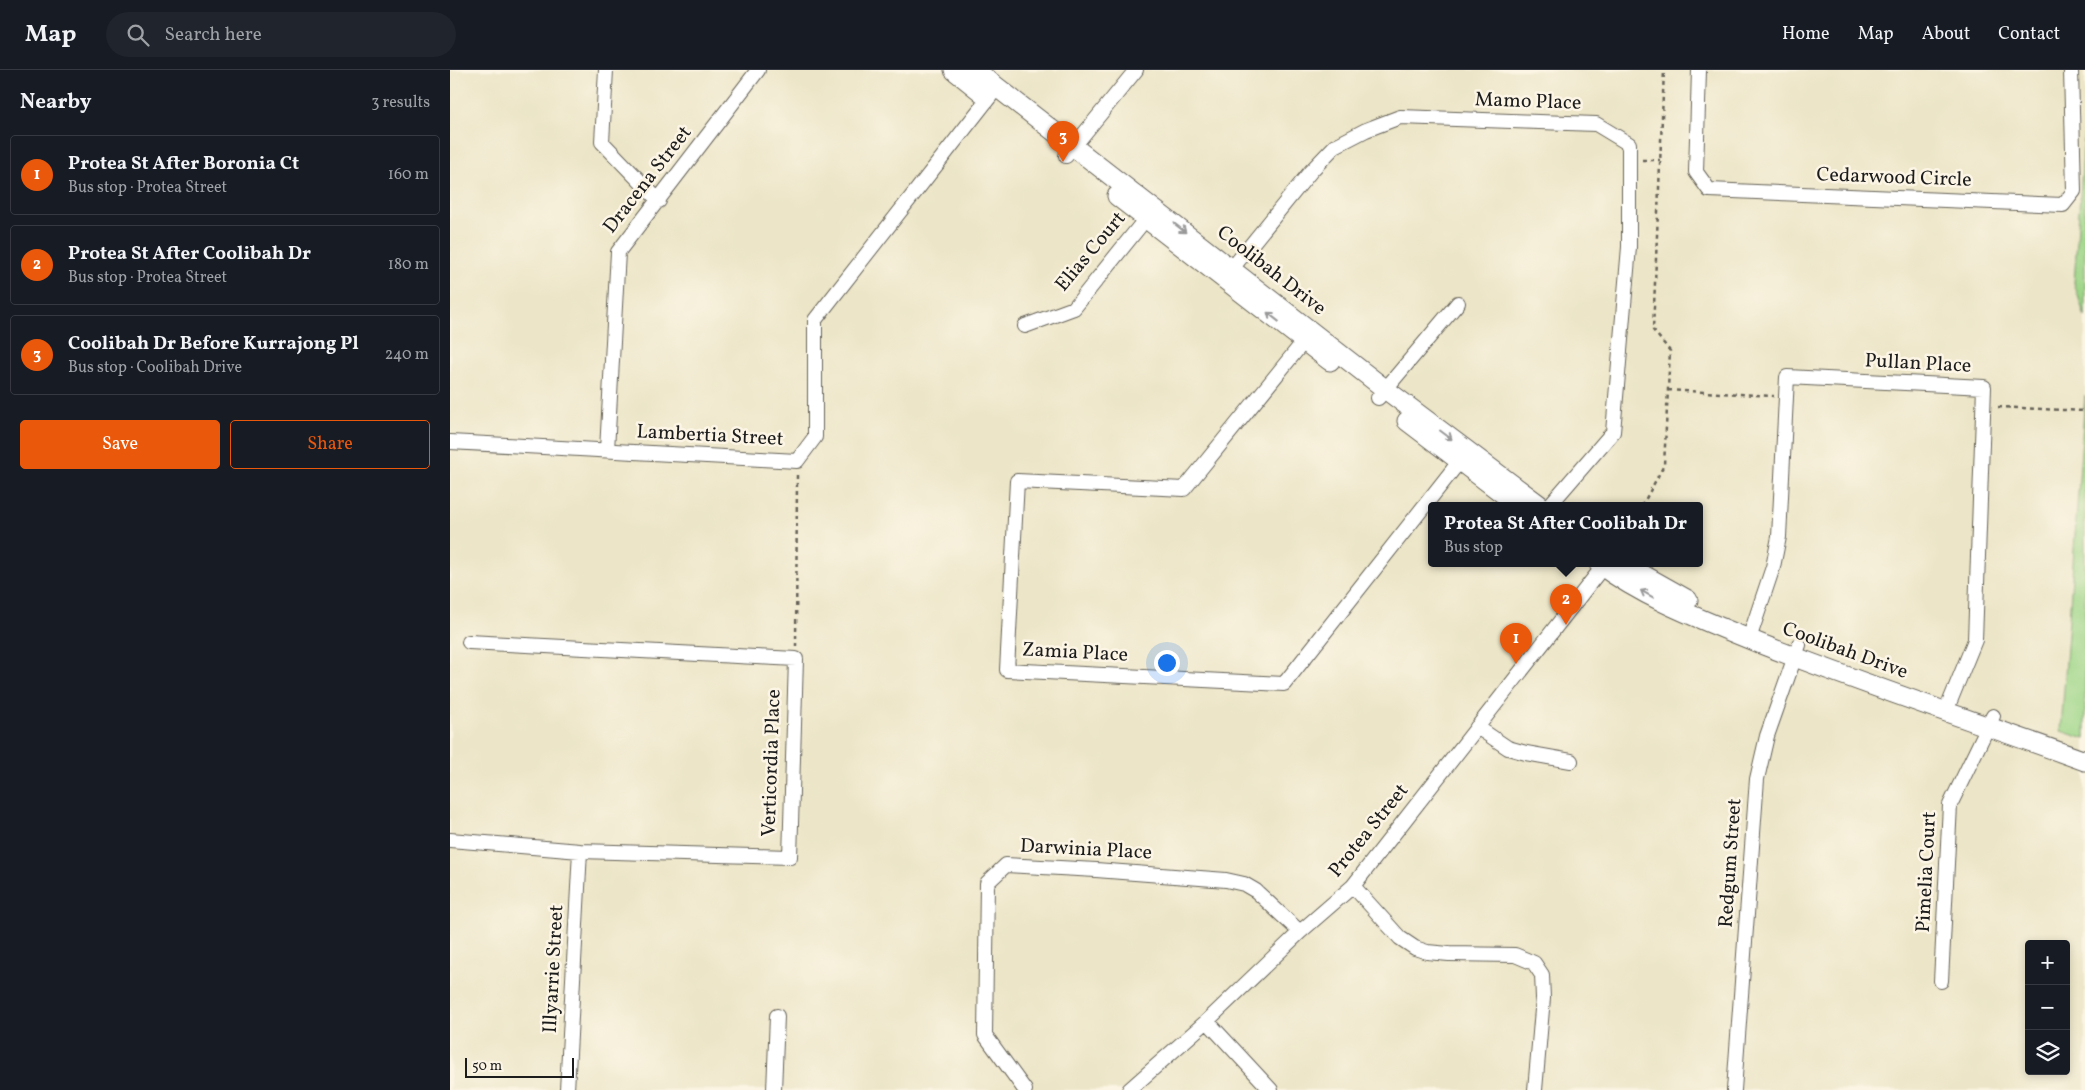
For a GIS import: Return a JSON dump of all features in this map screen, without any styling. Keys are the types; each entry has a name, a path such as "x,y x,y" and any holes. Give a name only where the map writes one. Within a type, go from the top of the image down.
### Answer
{"main road":[{"name":"Coolibah Drive","path":"954,70 993,92 1381,394 1464,456 1535,502"},
{"name":"Coolibah Drive","path":"975,70 993,92"},
{"name":"Coolibah Drive","path":"1464,456 1516,502"},
{"name":"Coolibah Drive","path":"1605,567 1656,598 1690,614 1751,633 1991,721 2085,761"},
{"name":"Coolibah Drive","path":"1629,567 1751,633"},
{"name":"Coolibah Drive","path":"1991,721 2085,749"}],"street":[{"path":"606,70 602,142 659,200"},
{"name":"Dracena Street","path":"607,450 618,252 758,70"},
{"path":"1070,152 1136,70"},
{"name":"Cedarwood Circle","path":"1699,70 1696,172 1709,190 2062,205 2074,191 2071,70"},
{"name":"Lambertia Street","path":"450,442 797,461 815,437 816,320 993,92"},
{"name":"Mamo Place","path":"1228,274 1311,171 1335,146 1366,130 1400,117 1596,124 1628,144 1629,247 1613,432 1552,502"},
{"name":"Elias Court","path":"1025,326 1074,308 1150,213"},
{"path":"1381,394 1458,303"},
{"name":"Zamia Place","path":"1308,336 1184,489 1017,481 1007,670 1284,684 1464,456"},
{"name":"Pullan Place","path":"1751,633 1773,567 1779,537 1787,377 1984,387 1975,640 1948,705"},
{"name":"Protea Street","path":"1128,1090 1207,1021 1300,932 1353,886 1600,567"},
{"path":"469,642 796,659"},
{"name":"Redgum Street","path":"1734,1090 1757,779 1767,736 1797,651"},
{"name":"Verticordia Place","path":"450,840 580,851 790,857 796,659"},
{"name":"Pimelia Court","path":"1941,981 1950,805 1991,721"},
{"path":"1476,727 1508,748 1571,761"},
{"name":"Illyarrie Street","path":"567,1090 580,851"},
{"name":"Darwinia Place","path":"1025,1090 985,1035 987,883 1006,865 1105,870 1226,880 1244,884 1256,891 1300,932"},
{"path":"1353,886 1400,938 1415,948 1427,952 1449,954 1515,955 1534,963 1542,975 1543,998 1535,1090"},
{"path":"774,1090 777,1016"},
{"path":"1207,1021 1271,1090"}],"path":[{"path":"1644,502 1664,465 1670,351 1653,330 1664,70"},
{"path":"1668,390 1786,396"},
{"path":"1984,406 2085,412"},
{"path":"796,659 797,461"}],"green space":[{"path":"2085,124 2085,317 2074,283"},
{"path":"2085,395 2085,739 2061,731"}],"place":[{"name":"Coolibah Dr Before Kurrajong Pl","path":"1063,162"},
{"name":"Protea St After Coolibah Dr","path":"1566,625"},
{"name":"Protea St After Boronia Ct","path":"1516,664"}]}
